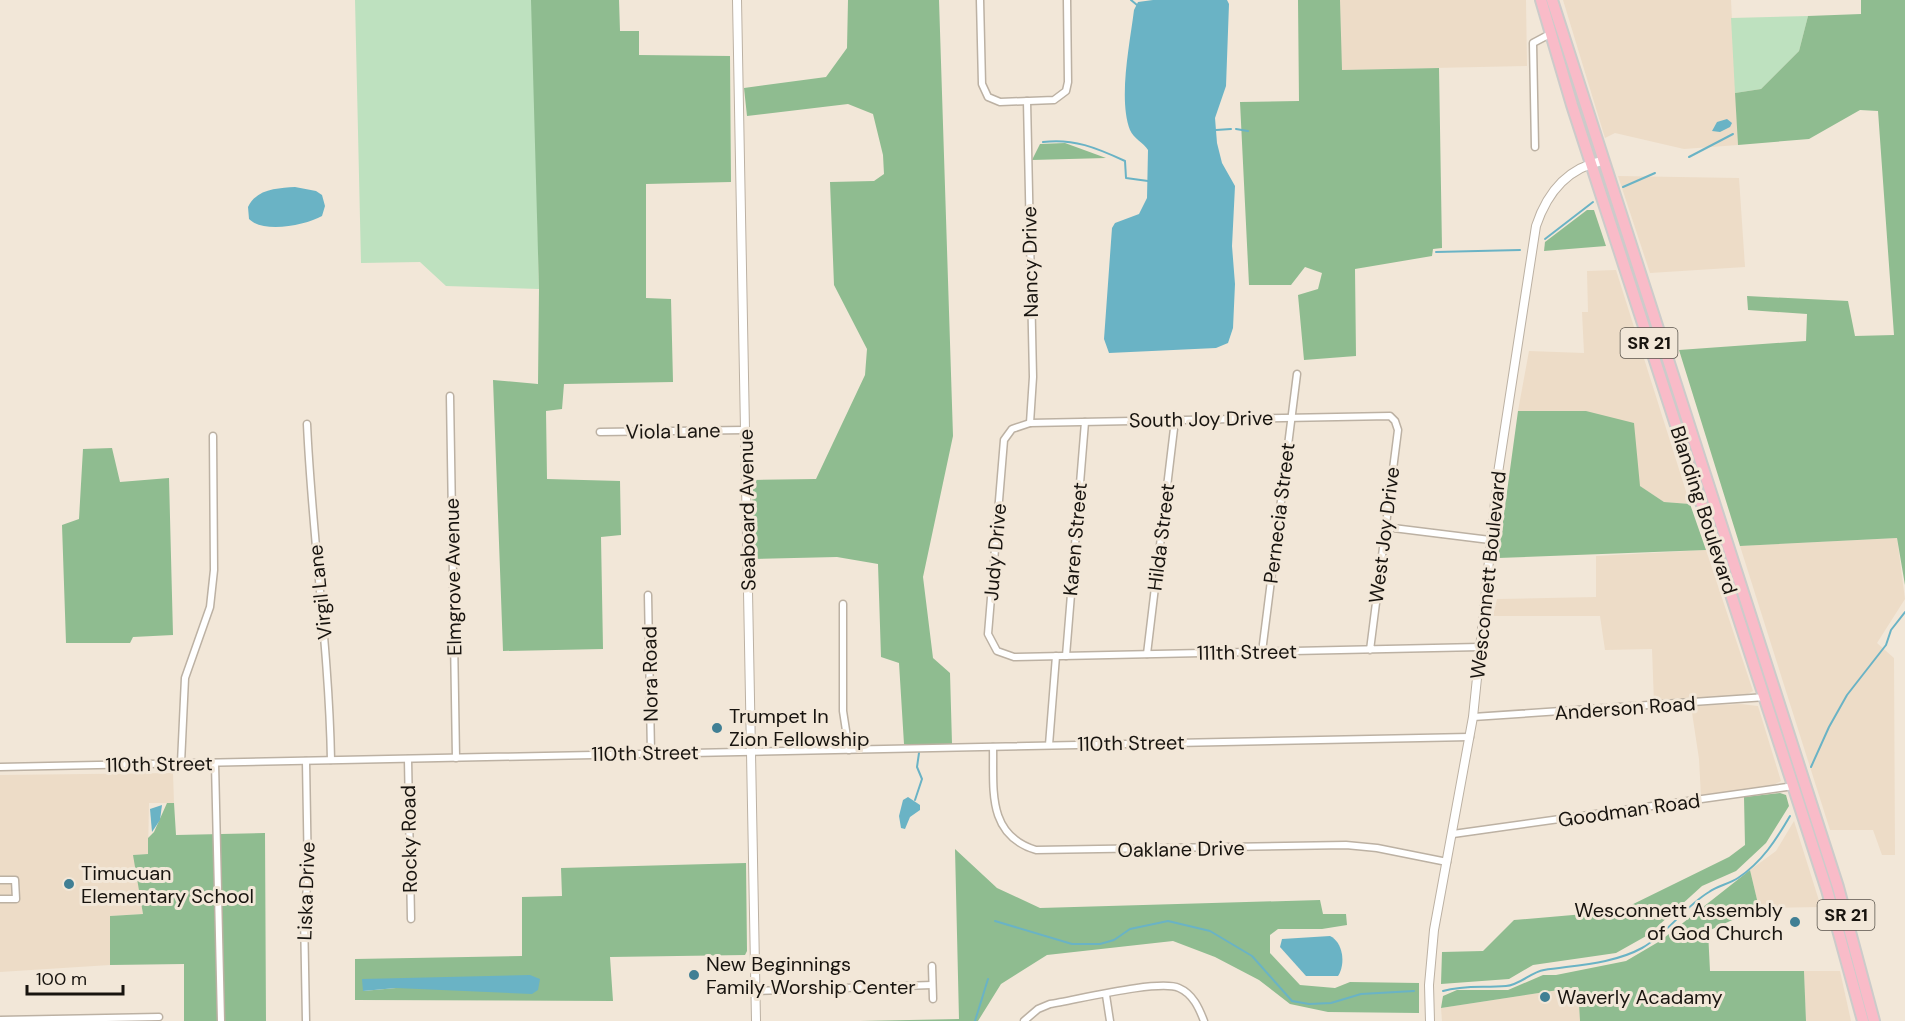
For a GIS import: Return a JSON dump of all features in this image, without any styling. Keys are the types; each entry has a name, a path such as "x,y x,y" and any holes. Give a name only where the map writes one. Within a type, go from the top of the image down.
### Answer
{"main road":[{"name":"Blanding Boulevard","path":"1541,0 1550,34 1565,66 1661,342 1718,517 1738,597"},
{"name":"Blanding Boulevard","path":"1552,0 1565,66"},
{"name":"Blanding Boulevard","path":"1597,162 1649,342 1738,597 1832,889 1862,993 1874,1021"},
{"path":"1687,456 1694,462 1710,510 1718,517"},
{"name":"Blanding Boulevard","path":"1862,993 1863,1021"}],"street":[{"name":"Seaboard Avenue","path":"737,0 756,1021"},
{"path":"980,0 982,84 988,97 1000,102 1060,98 1068,82 1067,0"},
{"path":"1535,147 1533,43 1550,34"},
{"name":"Nancy Drive","path":"1027,101 1033,377 1030,423"},
{"name":"Wesconnett Boulevard","path":"1430,1021 1430,960 1473,717 1490,540 1536,226 1547,199 1557,185 1581,166 1597,162"},
{"path":"1649,342 1661,342"},
{"name":"Pernecia Street","path":"1262,652 1297,374"},
{"name":"Elmgrove Avenue","path":"450,396 456,758"},
{"name":"South Joy Drive","path":"1009,433 1020,425 1030,423 1383,414 1395,421"},
{"name":"Hilda Street","path":"1147,654 1175,420"},
{"name":"West Joy Drive","path":"1370,650 1398,430 1395,421"},
{"name":"Karen Street","path":"1066,656 1085,422"},
{"name":"Virgil Lane","path":"307,424 310,501 328,666 331,760"},
{"name":"Viola Lane","path":"600,432 745,430"},
{"name":"Judy Drive","path":"1009,433 1003,447 988,634 997,651 1014,657"},
{"path":"181,763 185,678 210,607 213,579 213,436"},
{"path":"1385,527 1490,540"},
{"name":"Nora Road","path":"648,594 651,753"},
{"path":"843,604 843,711 849,750"},
{"name":"111th Street","path":"1014,657 1480,647"},
{"path":"1048,745 1056,656"},
{"name":"Anderson Road","path":"1473,717 1770,697"},
{"name":"110th Street","path":"0,767 1470,736"},
{"name":"Oaklane Drive","path":"993,747 995,803 1000,822 1018,843 1036,850 1346,845 1447,862"},
{"name":"Rocky Road","path":"408,759 411,919"},
{"name":"Liska Drive","path":"306,761 308,879 303,914 306,1021"},
{"path":"215,762 220,1021"},
{"name":"Goodman Road","path":"1453,834 1799,786"},
{"path":"0,880 15,880 16,899 0,899"},
{"path":"932,966 933,999"},
{"path":"755,991 932,985"},
{"path":"1024,1021 1038,1009 1050,1004 1161,985 1179,988 1193,999 1204,1021"},
{"path":"1107,994 1110,1021"},
{"path":"0,1020 159,1017"}],"shaded area":[{"path":"1340,0 1526,0 1527,66 1341,70"},
{"path":"1563,0 1731,0 1738,145 1684,149 1615,133 1605,138"},
{"path":"1618,176 1739,178 1745,267 1650,273"},
{"path":"1616,270 1690,504 1664,502 1640,486 1586,411 1518,411 1529,351 1584,353 1582,312 1588,312 1587,271"},
{"path":"1897,538 1905,599 1877,643 1894,658 1895,855 1882,855 1873,830 1830,830 1740,546"},
{"path":"1706,550 1753,691 1740,698 1654,703 1652,649 1605,650 1600,616 1493,616 1497,599 1596,597 1596,556"},
{"path":"1741,704 1758,706 1781,781 1770,787 1701,797 1699,759 1691,706"},
{"name":"Timucuan Elementary School","path":"173,773 174,803 149,803 148,854 134,855 143,914 110,916 110,965 0,972 0,775"},
{"path":"1794,821 1821,907 1759,908 1750,870 1776,851"},
{"path":"1804,971 1840,971 1851,1021 1806,1021"},
{"name":"Waverly Acadamy","path":"1579,987 1580,1021 1442,1021 1441,1008"}],"green space":[{"path":"355,0 533,0 539,289 446,286 420,262 361,263"},
{"path":"531,0 619,0 620,31 639,31 639,55 730,56 731,182 646,184 646,298 671,299 673,382 564,384 562,409 546,411 547,479 620,481 621,535 601,537 603,649 503,651 493,380 538,384 539,289"},
{"path":"848,0 939,0 953,436 923,577 933,658 950,673 952,744 904,744 899,663 881,657 878,564 837,557 751,559 753,480 816,479 865,375 867,349 834,285 830,182 874,181 884,174 883,155 873,114 848,104 747,116 744,88 826,77 847,48"},
{"path":"1298,0 1340,0 1342,70 1439,68 1442,248 1433,249 1432,256 1355,269 1356,356 1304,360 1298,295 1318,289 1322,273 1305,267 1291,285 1249,285 1240,102 1299,101"},
{"path":"1861,0 1905,0 1905,585 1897,538 1740,546 1679,350 1806,341 1807,314 1748,310 1747,296 1848,301 1855,336 1894,335 1878,111 1860,110 1809,139 1738,145 1735,93 1761,89 1799,51 1808,16 1861,14"},
{"path":"1808,16 1799,51 1761,89 1735,93 1731,18"},
{"path":"1065,143 1106,158 1032,160 1040,144"},
{"path":"1587,210 1594,210 1606,246 1544,251 1545,242"},
{"path":"1518,411 1586,411 1634,423 1640,486 1664,502 1690,504 1706,550 1498,558"},
{"path":"112,448 120,482 169,478 173,635 133,637 130,643 66,643 62,525 79,519 83,449"},
{"path":"1780,793 1786,795 1789,806 1766,843 1736,871 1702,886 1648,935 1616,953 1533,965 1509,979 1441,984 1442,952 1483,951 1514,920 1619,911 1729,857 1745,845 1744,797"},
{"path":"167,803 174,803 176,835 265,833 266,1021 184,1021 184,964 110,965 110,916 143,914 133,855 148,854 148,838 154,832"},
{"path":"955,849 997,888 1040,908 1320,900 1323,914 1346,914 1347,925 1322,929 1278,929 1270,935 1270,953 1300,985 1335,988 1350,982 1419,983 1419,1013 1328,1012 1290,1004 1259,980 1215,957 1173,941 1047,955 1001,984 978,1021 860,1021 959,1019"},
{"path":"746,863 747,951 745,955 610,957 613,1001 355,1000 355,959 522,956 522,897 562,896 561,868","holes":["363,979 396,988 363,991"]},
{"path":"1750,870 1759,908 1708,931 1710,971 1804,971 1806,1021 1580,1021 1578,987 1441,1008 1443,996 1457,990 1508,990 1543,975 1556,975 1626,961 1660,941"}],"water":[{"path":"1227,0 1229,4 1226,86 1215,118 1217,143 1222,163 1235,186 1232,246 1235,284 1233,328 1228,343 1216,348 1109,353 1104,339 1112,228 1115,223 1139,214 1147,198 1148,150 1130,130 1125,103 1125,87 1134,10 1138,2"},
{"path":"1727,119 1732,123 1730,127 1720,132 1712,131 1717,122"},
{"path":"295,187 316,191 322,195 325,206 322,216 296,225 274,227 256,224 249,219 248,207 256,196 268,191"},
{"path":"908,797 920,805 920,810 910,817 905,829 901,828 899,816 903,800"},
{"path":"162,805 160,820 152,832 150,809"},
{"path":"1330,936 1338,943 1342,954 1342,966 1338,976 1306,976 1280,947 1282,939"},
{"path":"530,975 540,979 538,990 532,994 396,988 363,991 362,979"}],"waterway":[{"path":"1131,0 1137,5"},
{"path":"1216,130 1231,129"},
{"path":"1236,129 1248,131"},
{"path":"1689,157 1733,134"},
{"path":"1043,142 1065,141 1095,148 1125,161 1126,178 1148,181"},
{"path":"1623,187 1655,173"},
{"path":"1545,239 1593,202"},
{"path":"1436,252 1520,250"},
{"path":"1811,767 1847,695 1886,645 1891,630 1905,612"},
{"path":"915,800 922,779 917,767 919,753"},
{"path":"1443,991 1511,985 1539,971 1607,961 1642,948 1660,935 1700,898 1747,872 1774,842 1790,816"},
{"path":"995,921 1072,944 1100,944 1114,940 1130,929 1168,921 1210,931 1252,956 1292,1001 1309,1004 1331,1003 1361,994 1414,991"},
{"path":"975,1021 988,979"}],"place":[{"name":"Trumpet In Zion Fellowship","path":"717,728"},
{"name":"Timucuan Elementary School","path":"69,884"},
{"name":"Wesconnett Assembly of God Church","path":"1795,922"},
{"name":"New Beginnings Family Worship Center","path":"694,975"},
{"name":"Waverly Acadamy","path":"1545,997"}]}
